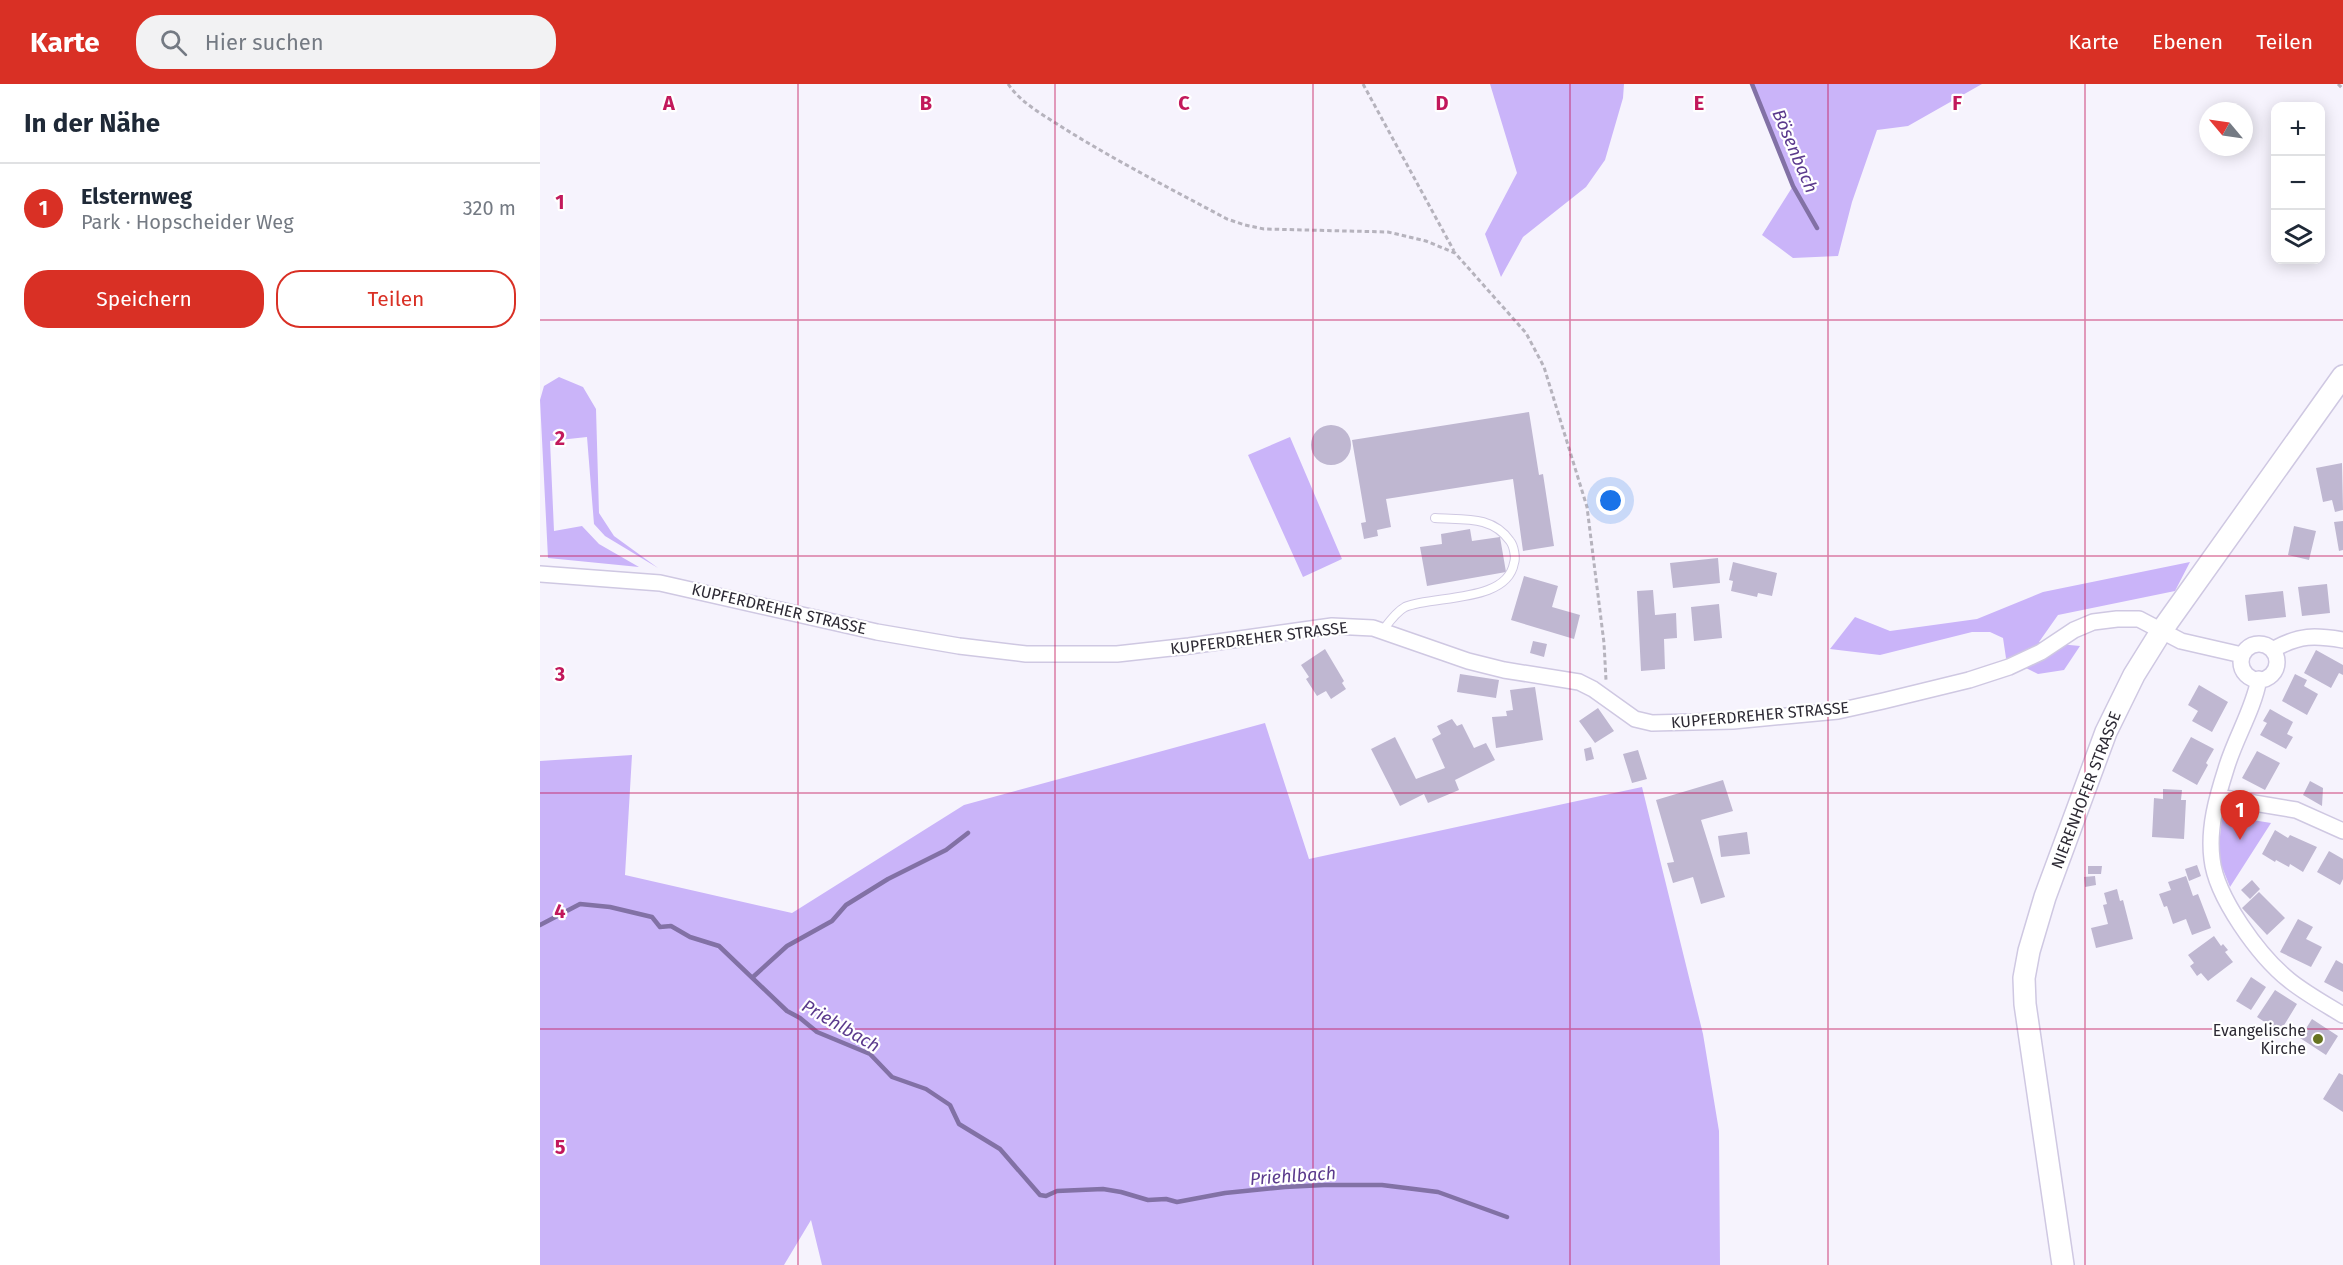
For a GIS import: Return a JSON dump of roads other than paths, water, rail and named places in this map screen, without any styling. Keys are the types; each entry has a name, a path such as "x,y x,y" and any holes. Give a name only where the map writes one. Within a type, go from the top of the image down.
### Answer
{"street":[{"name":"NIERENHOFER STRASSE","path":"2064,1265 2025,1004 2024,978 2029,951 2045,897 2106,732 2134,675 2162,630 2343,376"},
{"name":"KUPFERDREHER STRASSE","path":"540,574 660,583 876,632 959,646 1026,654 1088,655 1153,651 1332,626 1360,626 1383,630 1468,661 1511,672 1579,682 1593,688 1635,719 1652,723 1733,721 1838,711 1969,680 2009,667 2041,652 2074,630 2093,622 2117,619 2139,619 2181,641 2242,655"},
{"path":"2274,650 2298,638 2314,636 2343,640"},
{"path":"2257,645 2274,650 2278,662 2275,670 2268,676 2259,679 2252,678 2243,672 2242,655 2247,649 2257,645"},
{"path":"2259,679 2257,694 2227,766 2218,797 2212,821 2212,860 2226,901 2250,939 2289,980 2343,1015"},
{"path":"2218,797 2296,810 2343,831"}],"lane":[{"path":"1383,630 1390,619 1403,608 1484,592 1506,580 1512,573 1515,560 1511,542 1488,521 1435,518"}],"waterway":[{"name":"Bösenbach","path":"1752,84 1793,186 1817,228"},
{"path":"753,977 787,946 832,921 846,905 888,879 946,850 968,833"},
{"name":"Priehlbach","path":"540,925 580,904 610,907 652,917 660,927 671,926 690,937 719,946 787,1011 817,1032 870,1054 892,1077 926,1089 950,1105 959,1124 1000,1149 1040,1195 1046,1196 1057,1191 1103,1189 1148,1200 1166,1199 1177,1202 1225,1193 1285,1187 1382,1185 1438,1192 1507,1217"}],"place":[{"name":"Elsternweg","path":"2240,840"},
{"name":"Evangelische Kirche","path":"2318,1039"}]}
